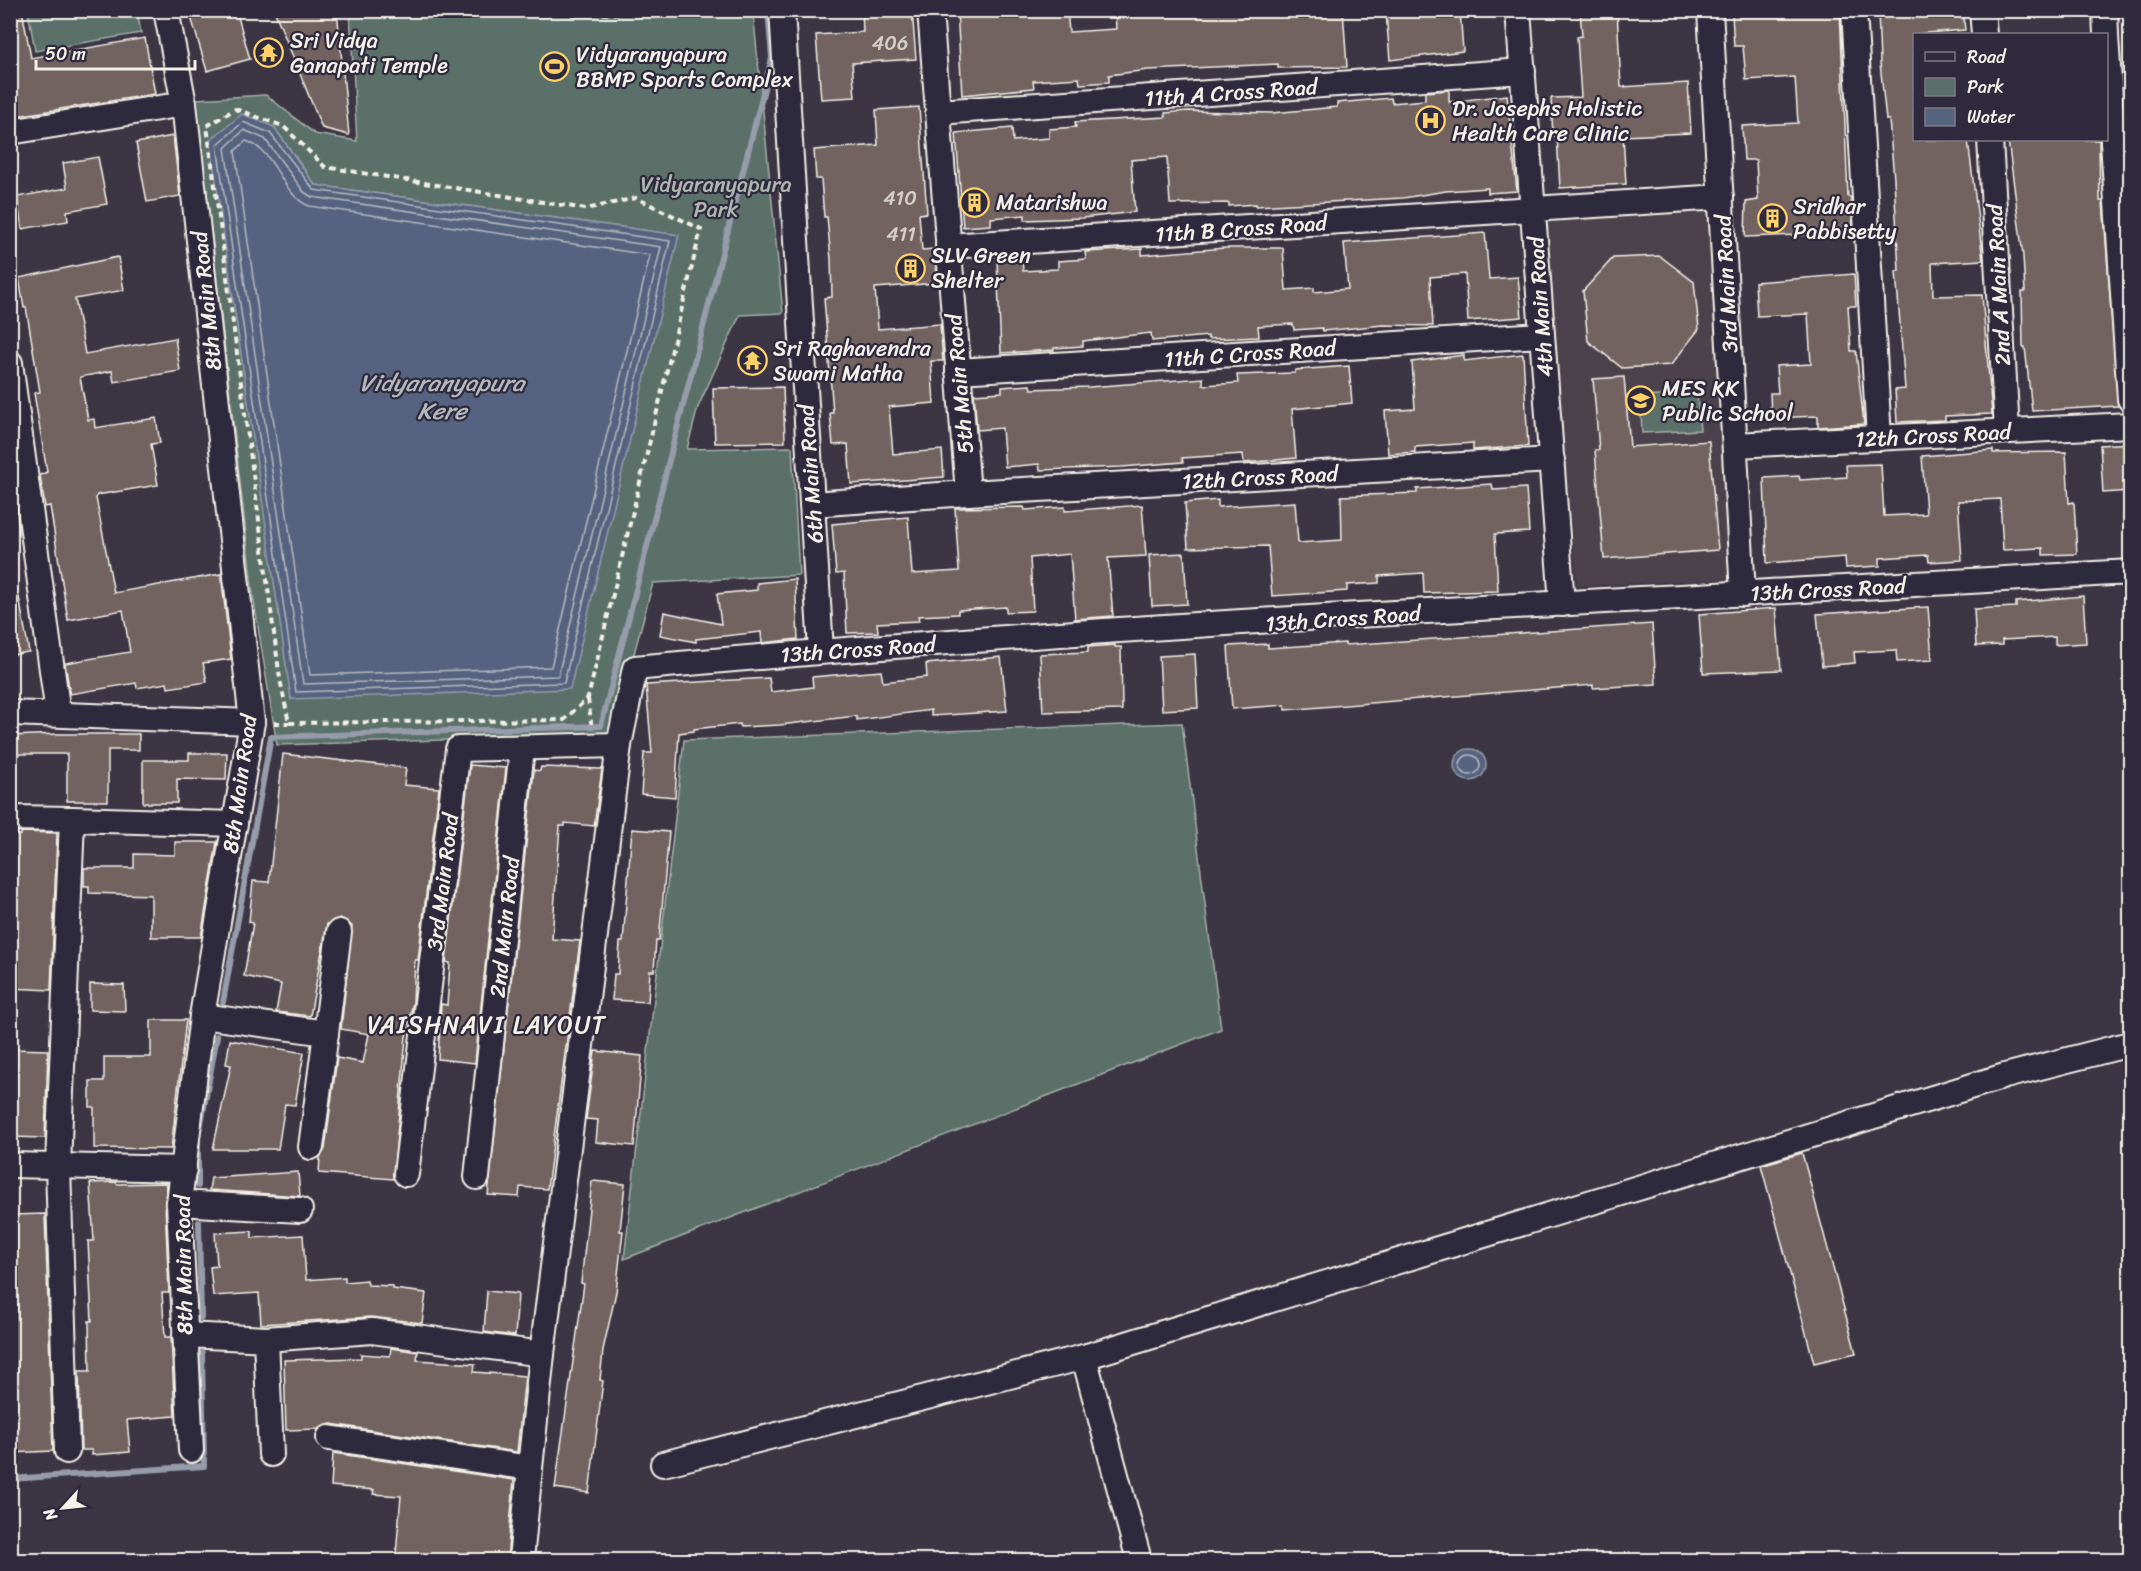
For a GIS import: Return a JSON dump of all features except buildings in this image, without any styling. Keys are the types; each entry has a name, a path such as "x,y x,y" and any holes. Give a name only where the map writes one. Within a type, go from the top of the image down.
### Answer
{"street":[{"name":"8th Main Road","path":"166,10 184,104 252,722 202,1016 178,1203 191,1450"},
{"name":"6th Main Road","path":"782,10 821,651"},
{"name":"5th Main Road","path":"930,10 968,493"},
{"name":"4th Main Road","path":"1518,10 1562,604"},
{"name":"3rd Main Road","path":"1710,10 1743,594"},
{"path":"1854,10 1879,438"},
{"path":"1982,10 1984,33"},
{"path":"2105,10 2106,33"},
{"path":"2108,65 2130,399"},
{"name":"11th A Cross Road","path":"938,112 1523,71"},
{"path":"10,132 184,104"},
{"name":"2nd A Main Road","path":"1990,141 2007,431"},
{"name":"11th B Cross Road","path":"948,246 1720,197"},
{"name":"11th C Cross Road","path":"958,371 1542,335"},
{"path":"10,363 58,714"},
{"name":"12th Cross Road","path":"1735,445 2130,424"},
{"name":"12th Cross Road","path":"968,493 1552,460"},
{"path":"812,504 968,493"},
{"name":"13th Cross Road","path":"621,734 635,668 821,651 1562,604 2130,572"},
{"path":"10,713 252,722"},
{"path":"521,1560 542,1354 621,734"},
{"name":"3rd Main Road","path":"406,1174 458,749 522,748 621,734"},
{"name":"2nd Main Road","path":"477,1177 522,748"},
{"path":"10,818 235,824"},
{"path":"67,1451 58,1166 72,819"},
{"path":"310,1147 339,932"},
{"path":"202,1016 326,1033"},
{"path":"663,1464 1084,1357 2005,1076 2130,1044"},
{"path":"10,1165 184,1169"},
{"path":"178,1203 300,1210"},
{"path":"185,1335 266,1339 372,1331 542,1354"},
{"path":"266,1339 271,1454"},
{"path":"1084,1357 1139,1560"},
{"path":"329,1438 530,1468"}],"path":[{"path":"571,15 711,10"},
{"path":"588,698 564,720 289,723 278,668 207,126 235,109 283,126 325,167 586,209 636,198 700,229 588,698 591,722 621,734"}],"shaded area":[{"name":"MES KK Public School","path":"1710,210 1734,579 1577,586 1542,222"}],"green space":[{"path":"28,11 137,11 141,33 35,51"},
{"name":"Vidyaranyapura Park","path":"350,11 753,11 783,313 740,315 698,407 687,449 792,447 799,575 653,583 612,735 277,745 253,595 196,99 266,95 315,134 357,141","holes":["274,127 315,185 678,235 291,699"]},
{"path":"1697,394 1700,430 1642,433 1640,397"},
{"path":"1182,723 1221,1029 624,1259 684,740"}],"water":[{"name":"Vidyaranyapura Kere","path":"242,114 274,127 315,185 679,235 570,689 291,699 210,140"},
{"path":"1470,749 1481,754 1486,765 1481,776 1470,781 1459,776 1454,765 1459,754"}],"waterway":[{"path":"223,1002 271,737 601,726 772,58 768,10"},
{"path":"200,1129 217,1036"},
{"path":"198,1142 198,1186"},
{"path":"199,1222 201,1318"},
{"path":"10,1479 204,1466 202,1353"}],"place":[{"name":"Sri Vidya Ganapati Temple","path":"269,53"},
{"name":"Vidyaranyapura BBMP Sports Complex","path":"555,67"},
{"name":"Dr. Josephs Holistic Health Care Clinic","path":"1431,121"},
{"name":"Matarishwa","path":"975,202"},
{"name":"Sridhar Pabbisetty","path":"1772,219"},
{"name":"SLV Green Shelter","path":"910,268"},
{"name":"Sri Raghavendra Swami Matha","path":"752,361"},
{"name":"MES KK Public School","path":"1641,401"}],"district":[{"name":"VAISHNAVI LAYOUT","path":"487,1025"}]}
